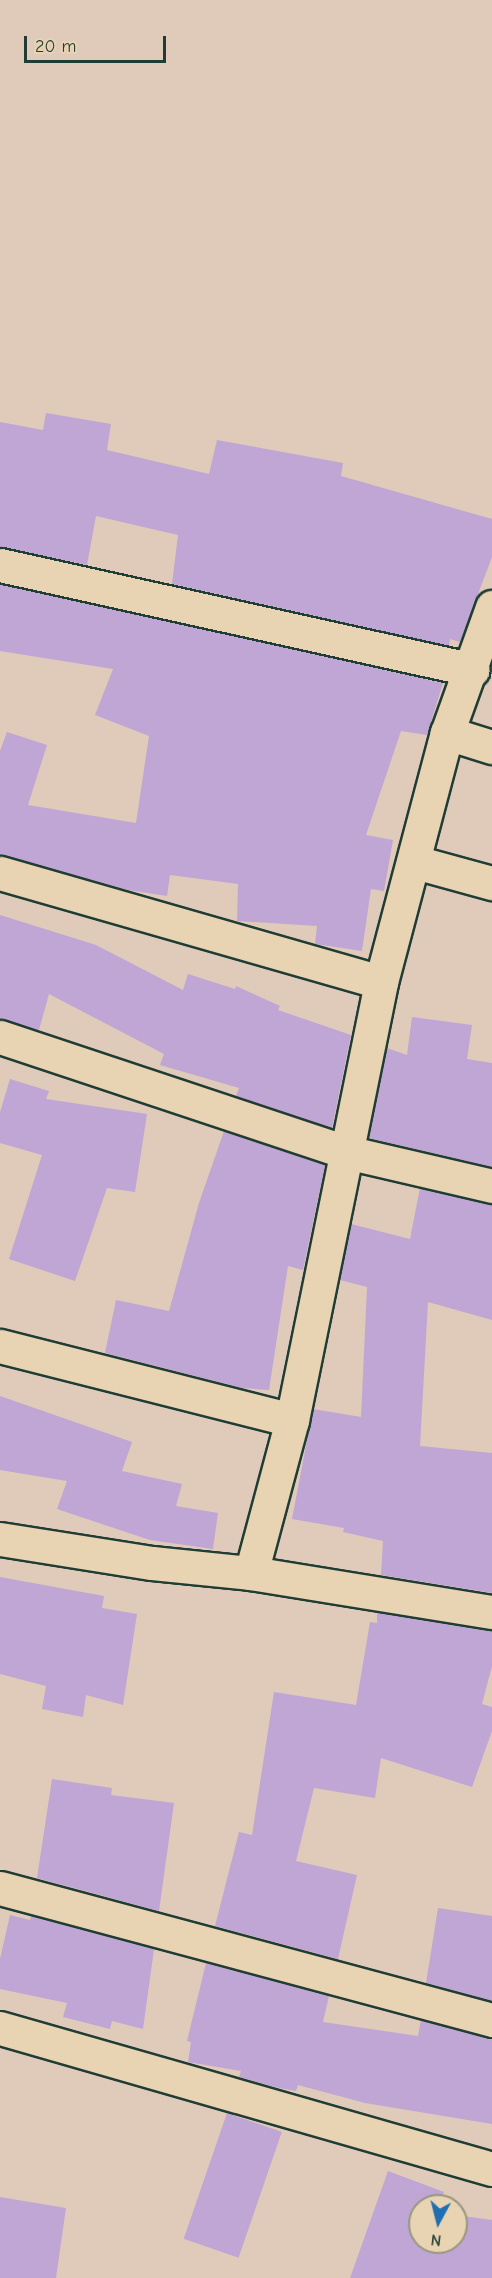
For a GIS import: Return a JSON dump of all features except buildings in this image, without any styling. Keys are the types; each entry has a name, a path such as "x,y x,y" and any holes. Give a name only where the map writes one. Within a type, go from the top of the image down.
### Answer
{"street":[{"path":"0,565 472,670"},
{"path":"251,1573 292,1420 381,982 415,862 447,734 472,670 492,607"},
{"path":"447,734 492,747"},
{"path":"415,862 492,883"},
{"path":"0,873 381,982"},
{"path":"0,1037 346,1152 492,1186"},
{"path":"0,1346 292,1420"},
{"path":"0,1539 152,1563 251,1573 492,1612"},
{"path":"0,1888 492,2020"},
{"path":"0,2028 492,2169"}]}
